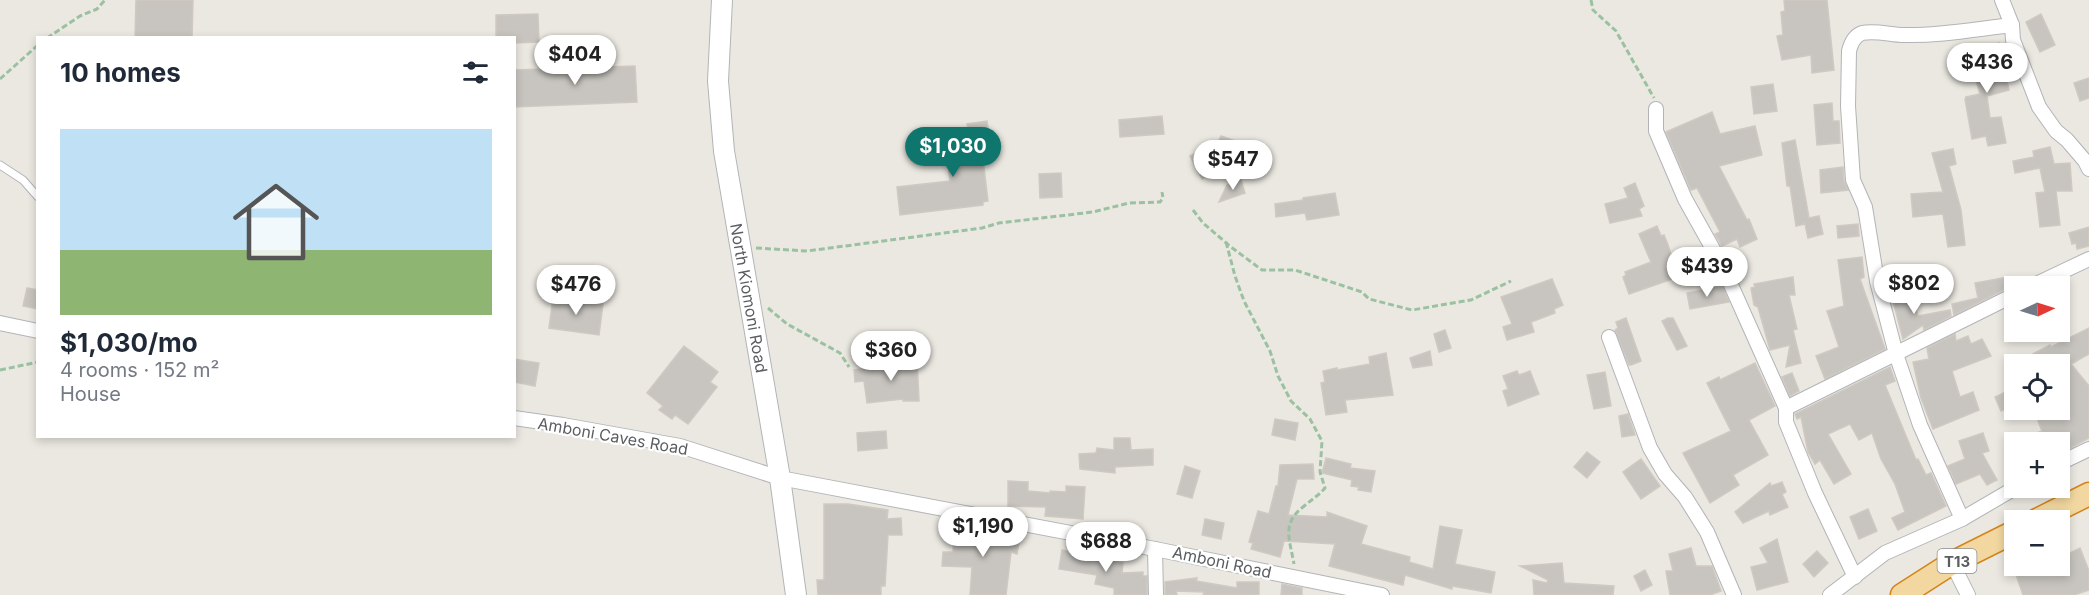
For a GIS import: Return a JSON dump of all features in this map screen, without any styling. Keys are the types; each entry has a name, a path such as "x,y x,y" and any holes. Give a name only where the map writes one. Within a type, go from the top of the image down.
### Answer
{"highway":[{"path":"2057,510 2089,494"},
{"name":"T13","path":"1902,595 1952,563 2004,537"}],"main road":[{"name":"North Kiomoni Road","path":"722,0 718,81 724,151 780,478 795,595"}],"street":[{"path":"2002,0 2012,26 2013,40 2039,107 2056,131 2085,161 2089,169"},
{"path":"1962,519 1920,424 1896,354 1877,281 1865,207 1853,180 1848,106 1850,44 1856,36 1865,33 1904,35 1947,33 2012,26"},
{"path":"1656,110 1656,131 1685,199 1723,267 1786,408 1786,422 1806,473 1855,577"},
{"path":"2053,276 2089,259"},
{"path":"1786,408 2004,300"},
{"path":"0,323 36,331"},
{"path":"1609,337 1650,448 1665,474 1685,497 1707,532 1734,595"},
{"name":"Amboni Caves Road","path":"516,418 680,446 780,478"},
{"path":"2070,458 2089,449"},
{"name":"Amboni Road","path":"780,478 1155,549 1382,595"},
{"path":"1830,595 1885,553 1962,519 2004,494"},
{"path":"1155,549 1156,595"},
{"path":"1952,563 1968,595"}],"lane":[{"path":"0,165 23,180 36,195"}],"path":[{"path":"50,36 80,16 97,9 105,0"},
{"path":"1591,0 1593,10 1616,31 1653,95 1656,110"},
{"path":"0,79 36,47"},
{"path":"740,248 807,251 982,228 999,223 1093,212 1129,203 1160,202 1163,198 1162,192"},
{"path":"1194,210 1203,223 1262,270 1294,270 1362,292 1369,299 1412,310 1471,300 1510,281"},
{"path":"1226,242 1238,285 1270,351 1278,376 1291,401 1310,419 1322,441 1320,472 1325,488 1292,516 1288,526 1297,578"},
{"path":"747,293 787,324 840,353 849,368"},
{"path":"0,370 36,362"}],"building":[{"path":"136,0 193,0 192,36 135,36"},
{"path":"1784,0 1827,0 1834,70 1812,73 1811,55 1782,60 1777,36 1783,35 1781,12 1785,11"},
{"path":"538,14 539,42 516,43 516,36 496,36 496,15"},
{"path":"2041,14 2055,45 2040,52 2026,22"},
{"path":"1999,43 2009,90 1987,96 1990,118 2001,117 2006,143 1988,146 1986,136 1972,139 1965,99 1980,94 1968,53"},
{"path":"635,66 637,102 516,107 516,70"},
{"path":"2089,78 2089,98 2080,101 2074,83"},
{"path":"1773,84 1777,111 1754,114 1751,87"},
{"path":"1832,103 1833,121 1839,121 1840,143 1817,145 1814,105"},
{"path":"1712,112 1720,134 1755,126 1762,155 1719,166 1747,220 1749,219 1757,239 1740,247 1737,239 1722,246 1715,234 1720,232 1697,188 1691,190 1666,132"},
{"path":"1162,116 1164,134 1120,137 1119,120"},
{"path":"987,121 989,134 980,135 988,201 983,202 983,205 900,215 897,187 950,181 945,140 950,140 950,137 969,135 967,124"},
{"path":"1221,136 1255,148 1251,159 1216,147"},
{"path":"1795,140 1809,218 1819,216 1823,234 1808,238 1805,224 1796,226 1790,186 1787,186 1782,143"},
{"path":"2050,147 2054,164 2070,163 2072,191 2056,191 2060,225 2040,227 2036,193 2045,192 2040,168 2015,173 2013,161 2034,157 2033,151"},
{"path":"1953,149 1956,164 1949,166 1961,210 1965,245 1948,247 1943,214 1913,217 1911,194 1943,192 1932,153"},
{"path":"1200,151 1210,170 1210,175 1202,179 1190,156"},
{"path":"1843,167 1844,181 1848,190 1821,193 1820,170"},
{"path":"1061,173 1062,197 1040,198 1039,174"},
{"path":"1241,180 1245,193 1219,202 1227,185"},
{"path":"1635,183 1644,206 1639,209 1642,216 1610,223 1605,204 1628,198 1624,188"},
{"path":"1335,193 1339,215 1307,220 1305,213 1276,217 1275,204"},
{"path":"1858,224 1859,236 1838,238 1837,226"},
{"path":"1657,226 1661,236 1664,235 1678,277 1629,294 1623,277 1626,275 1625,272 1651,262 1639,234"},
{"path":"2089,227 2089,246 2077,249 2076,243 2072,244 2069,233"},
{"path":"1862,257 1864,277 1860,279 1885,349 1825,379 1816,356 1839,347 1827,311 1844,306 1838,260"},
{"path":"1793,277 1795,295 1789,295 1797,329 1793,330 1801,363 1786,367 1790,345 1770,350 1758,307 1754,305 1751,288 1755,287 1754,284"},
{"path":"2004,278 2004,290 1954,315 1952,304 1978,298 1975,283"},
{"path":"1552,279 1563,305 1554,309 1555,313 1531,322 1534,332 1507,340 1503,327 1512,324 1501,297"},
{"path":"1722,286 1729,302 1690,309 1687,293"},
{"path":"27,288 36,290 36,309 23,306"},
{"path":"1911,292 1918,316 1950,310 1951,316 1924,330 1923,325 1903,339 1892,297"},
{"path":"553,298 603,304 599,335 549,328"},
{"path":"1626,318 1641,361 1631,365 1629,365 1615,330 1618,328 1616,322"},
{"path":"1673,318 1687,346 1677,350 1662,321"},
{"path":"2089,328 2089,354 2071,364 2089,386 2089,438 2070,448 2070,432 2040,432 2042,431 2038,421 2070,420 2070,354 2033,354 2050,345 2051,347 2061,342 2070,342 2070,338"},
{"path":"1445,330 1451,348 1439,352 1434,334"},
{"path":"1955,334 1956,341 1968,336 1971,344 1982,339 1991,356 1952,371 1960,397 1973,392 1979,410 1933,429 1921,398 1913,362 1929,359 1927,348"},
{"path":"684,346 718,372 710,382 717,387 688,424 675,415 672,419 659,410 663,406 647,393"},
{"path":"1430,351 1432,365 1413,368 1410,358"},
{"path":"1386,353 1393,395 1345,400 1347,412 1326,415 1321,383 1325,382 1323,371 1370,364 1369,357"},
{"path":"917,357 919,401 903,401 903,399 867,403 864,381 855,382 854,370 901,364 901,358"},
{"path":"516,359 539,363 535,386 516,382"},
{"path":"1755,363 1775,406 1749,420 1768,455 1733,475 1739,485 1710,503 1683,453 1731,431 1707,383 1719,377 1720,380"},
{"path":"1890,367 1895,381 1885,385 1916,460 1918,459 1926,475 1931,473 1946,506 1898,530 1892,518 1905,512 1872,433 1859,440 1850,424 1828,434 1851,474 1834,484 1820,460 1815,464 1808,452 1801,417 1797,419 1795,414"},
{"path":"1517,371 1519,375 1530,371 1539,394 1508,406 1503,391 1508,389 1503,376"},
{"path":"1605,372 1611,406 1594,409 1587,375"},
{"path":"1792,373 1799,391 1790,396 1782,377"},
{"path":"2004,393 2004,410 2001,411 1995,397"},
{"path":"1628,414 1635,435 1622,437 1619,416"},
{"path":"1275,419 1298,423 1295,440 1272,435"},
{"path":"886,431 887,448 858,451 857,433"},
{"path":"1983,433 1989,451 1982,453 1997,480 1987,485 1980,474 1956,484 1948,466 1965,459 1959,441"},
{"path":"1114,438 1130,438 1131,450 1153,449 1153,465 1115,467 1115,473 1080,469 1079,454 1096,453 1097,448 1114,450"},
{"path":"1587,452 1600,462 1587,478 1574,467"},
{"path":"1326,458 1351,464 1350,468 1375,471 1371,492 1358,490 1359,487 1351,486 1352,480 1322,473"},
{"path":"1641,459 1660,486 1641,499 1623,472"},
{"path":"1313,464 1314,479 1297,479 1288,515 1327,517 1327,512 1367,526 1361,544 1410,557 1409,562 1433,569 1440,526 1462,530 1455,564 1495,572 1491,593 1452,586 1452,589 1405,575 1403,585 1329,566 1335,544 1284,541 1280,557 1251,549 1253,543 1249,542 1258,511 1269,514 1276,486 1278,486 1280,465"},
{"path":"1185,466 1200,471 1192,498 1177,494"},
{"path":"1008,481 1028,482 1028,491 1050,493 1050,491 1066,492 1066,486 1085,487 1083,519 1045,516 1046,507 1008,506"},
{"path":"1782,482 1786,492 1782,494 1788,507 1770,515 1769,511 1743,523 1735,512 1770,483 1771,486"},
{"path":"824,504 848,504 888,510 887,519 901,518 902,535 888,535 885,586 881,586 881,595 818,595 817,580 824,580"},
{"path":"1868,509 1877,531 1859,539 1850,517"},
{"path":"1205,519 1224,523 1221,539 1202,535"},
{"path":"963,523 981,525 981,529 1020,537 1017,554 1011,552 1006,595 970,595 972,567 942,566 943,552 953,552 954,529 963,529"},
{"path":"1777,539 1788,582 1757,590 1751,567 1768,563 1760,548"},
{"path":"1691,548 1696,566 1712,566 1721,591 1710,595 1670,595 1666,571 1673,571 1669,554"},
{"path":"2080,548 2089,571 2089,590 2074,595 2023,595 2016,576 2070,576 2070,553"},
{"path":"1062,550 1123,563 1122,573 1143,572 1143,576 1147,576 1147,595 1114,595 1114,588 1095,584 1097,575 1059,569"},
{"path":"1817,551 1828,563 1814,577 1803,564"},
{"path":"1562,563 1564,583 1614,586 1613,595 1534,595 1533,580 1547,583 1548,580 1520,566"},
{"path":"1645,570 1652,585 1641,591 1634,576"},
{"path":"1197,578 1196,581 1237,588 1237,582 1259,582 1259,595 1203,595 1204,592 1176,591 1177,595 1165,595 1165,582"},
{"path":"1282,584 1302,588 1302,595 1281,595"}]}
